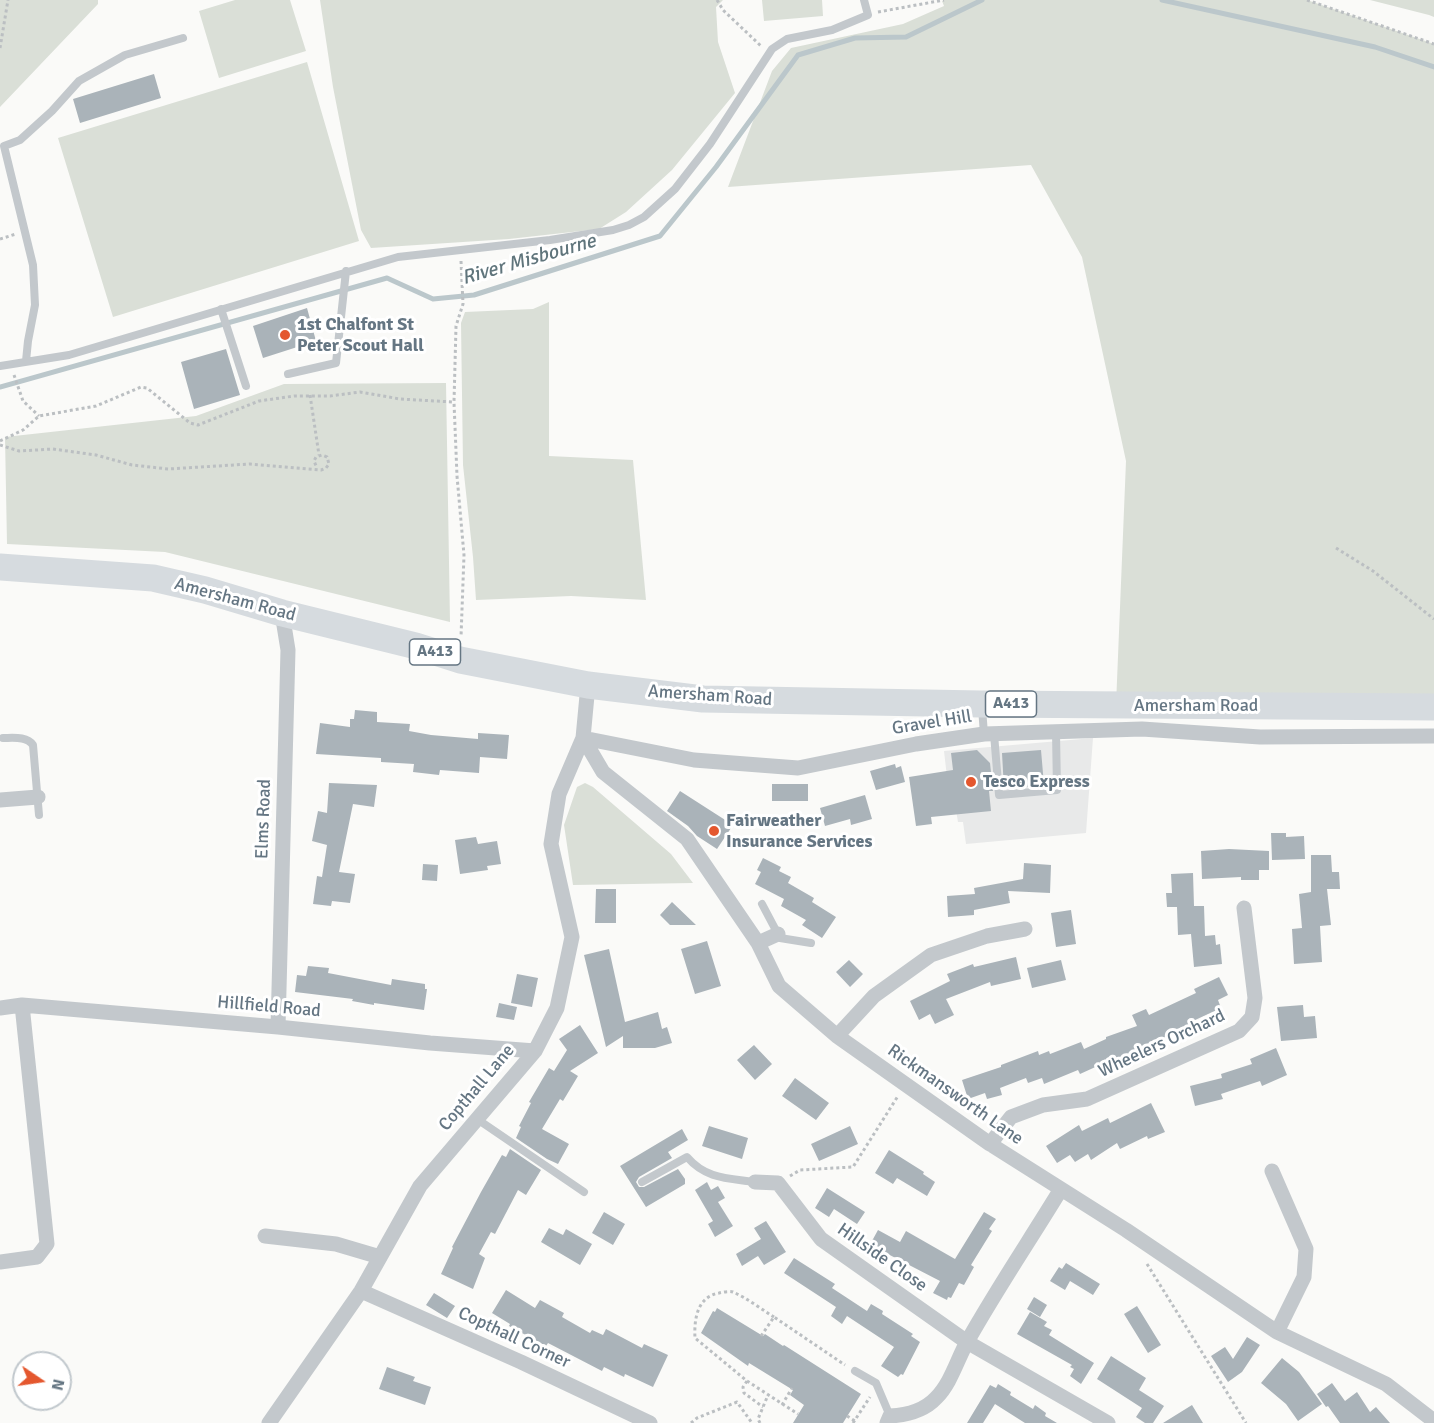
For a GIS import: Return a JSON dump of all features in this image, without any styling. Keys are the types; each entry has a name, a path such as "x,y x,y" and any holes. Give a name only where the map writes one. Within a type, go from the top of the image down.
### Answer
{"highway":[{"name":"Amersham Road","path":"0,567 153,578 205,590 282,614 416,646 460,660 588,685 703,699 981,704 1434,707"}],"street":[{"name":"Elms Road","path":"278,1027 288,651 282,614"},
{"path":"583,738 588,685"},
{"name":"Gravel Hill","path":"583,738 694,760 798,768 916,744 989,734 1142,729 1260,737 1434,736"},
{"name":"Rickmansworth Lane","path":"583,738 603,772 687,839 758,943 779,986 837,1036 990,1144 1126,1230 1277,1332 1386,1384 1434,1421"},
{"name":"Copthall Lane","path":"269,1423 361,1291 420,1186 535,1051 557,1008 572,937 551,844 559,794 583,738"},
{"path":"0,800 38,796"},
{"name":"Wheelers Orchard","path":"990,1144 1011,1117 1043,1105 1087,1099 1239,1031 1252,1017 1255,998 1244,908"},
{"path":"837,1036 874,996 931,954 987,936 1025,929"},
{"path":"758,943 778,934"},
{"name":"Hillfield Road","path":"0,1008 22,1005 535,1051"},
{"path":"0,1262 37,1257 47,1244 22,1005"},
{"path":"1272,1171 1306,1249 1304,1278 1277,1332"},
{"path":"755,1182 778,1183"},
{"name":"Hillside Close","path":"778,1183 820,1239 967,1342 1108,1423"},
{"path":"889,1419 929,1405 938,1397 967,1342 1061,1189"},
{"path":"265,1236 336,1244 380,1257"},
{"name":"Copthall Corner","path":"361,1291 521,1362 650,1423"}],"lane":[{"path":"0,366 69,355 398,257 613,230 644,217 675,189 710,144 769,53 787,39 832,30 868,15 864,0"},
{"path":"26,362 35,305 33,265 4,146 20,140 52,111 79,81 125,55 183,38"},
{"path":"288,374 336,363 346,272"},
{"path":"222,309 226,329 246,386"},
{"path":"981,704 989,734 999,795 1057,790 1056,732"},
{"path":"3,738 26,739 33,745 39,815"},
{"path":"762,904 780,938 811,943"},
{"path":"477,1119 584,1192"},
{"path":"642,1182 687,1157 696,1167 715,1177 755,1182"},
{"path":"855,1371 876,1383 889,1419"}],"path":[{"path":"0,48 8,0"},
{"path":"717,0 723,10 769,53"},
{"path":"868,15 944,0"},
{"path":"1307,0 1434,44"},
{"path":"460,250 463,303 456,326 454,402 457,476 464,555 460,660"},
{"path":"14,377 23,401 39,416"},
{"path":"0,443 23,430 39,416 96,406 144,387 190,423 198,425 259,401 310,395 330,396 360,392 400,399 454,402"},
{"path":"310,395 319,455 314,461 316,468"},
{"path":"0,443 19,451 53,449 86,453 132,465 168,469 250,464 323,469 329,464 327,457 319,455"},
{"path":"1336,548 1373,571 1434,619"},
{"path":"778,1183 800,1170 854,1167 905,1085"},
{"path":"1145,1260 1246,1423"},
{"path":"798,1414 747,1381 695,1338 694,1326 701,1302 705,1298 716,1293 731,1292 774,1317 855,1371"},
{"path":"761,1336 774,1317"},
{"path":"747,1381 743,1388 744,1393 763,1407"},
{"path":"782,1405 792,1388"},
{"path":"847,1416 854,1422 871,1396 879,1391"},
{"path":"760,1423 758,1419 768,1395"},
{"path":"691,1423 697,1418 737,1402 752,1423"}],"shaded area":[{"path":"0,0 98,0 98,4 0,107"},
{"path":"235,0 290,0 306,51 219,78 199,11"},
{"path":"320,0 723,0 716,7 718,42 735,93 672,170 626,212 599,229 509,239 371,248 361,230 333,87"},
{"path":"762,0 822,0 823,16 764,21"},
{"path":"1307,0 1434,44 1434,707 1116,705 1126,461 1082,257 1031,165 728,187 772,71 791,48 903,24 944,6 942,1"},
{"path":"1370,0 1434,0 1434,17 1429,15"},
{"path":"307,62 359,241 113,317 58,138"},
{"path":"549,302 549,456 633,460 646,600 571,596 476,600 463,465 461,323 465,312 533,309"},
{"path":"446,383 450,622 165,552 7,544 5,437 196,416 284,384"},
{"path":"1093,738 1086,833 966,844 963,822 958,822 953,793 948,786 944,751"},
{"path":"585,783 593,787 671,854 693,883 573,885 564,825 577,787"}],"building":[{"path":"154,74 161,98 80,123 73,99"},
{"name":"1st Chalfont St Peter Scout Hall","path":"307,308 316,341 263,358 253,326"},
{"path":"226,349 240,395 194,409 181,362"},
{"path":"355,710 377,712 377,722 410,724 409,731 431,735 478,739 478,733 509,735 507,759 480,757 479,773 440,770 439,775 413,772 414,764 381,762 381,758 316,754 320,723 350,727 350,719 354,719"},
{"path":"977,750 990,763 993,791 989,791 991,811 931,817 932,824 916,826 909,777 953,770 951,753"},
{"path":"1041,750 1044,785 1004,789 1002,753"},
{"path":"895,764 896,768 901,766 905,782 876,790 870,771"},
{"path":"329,783 377,785 374,807 353,804 339,872 355,874 350,903 332,901 331,906 313,904 317,876 322,877 327,845 312,841 318,811 327,813"},
{"path":"772,784 808,784 808,801 772,801"},
{"path":"680,791 733,825 717,849 667,811"},
{"path":"865,795 872,819 851,825 850,819 825,826 820,808"},
{"path":"1271,833 1286,833 1286,837 1304,836 1305,859 1272,860"},
{"path":"476,837 478,844 497,841 501,864 487,866 488,870 460,874 455,840"},
{"path":"1229,849 1269,851 1269,870 1259,870 1259,880 1241,880 1241,877 1202,879 1201,851"},
{"path":"1311,855 1331,855 1332,872 1339,872 1340,889 1327,889 1331,925 1320,926 1322,962 1294,964 1292,929 1302,928 1299,894 1311,892"},
{"path":"763,858 781,867 779,871 791,877 788,883 814,898 812,902 836,917 822,938 802,925 806,920 781,906 784,899 755,884 761,872 757,870"},
{"path":"1024,863 1051,865 1050,893 1008,891 1010,903 974,910 974,915 948,917 947,896 975,894 974,888 1023,879"},
{"path":"423,864 438,865 437,881 422,880"},
{"path":"1193,873 1194,906 1204,906 1205,936 1215,935 1216,945 1220,944 1222,964 1194,967 1191,934 1178,935 1177,907 1167,907 1166,893 1172,893 1171,874"},
{"path":"596,889 616,889 616,923 595,923"},
{"path":"672,902 696,925 670,925 660,915"},
{"path":"1071,910 1076,944 1056,947 1051,913"},
{"path":"707,941 721,986 695,994 681,949"},
{"path":"609,949 625,1022 658,1012 662,1029 667,1027 672,1043 655,1048 623,1048 623,1036 606,1047 584,955"},
{"path":"1016,957 1021,979 991,986 990,982 946,999 954,1015 935,1024 930,1014 919,1020 910,1001 950,981 947,974 973,964 974,967"},
{"path":"849,960 863,974 850,987 836,972"},
{"path":"1061,960 1066,980 1032,988 1027,968"},
{"path":"308,966 329,968 328,973 391,985 392,979 425,984 425,989 427,989 424,1010 374,1003 374,1005 352,1001 353,999 295,992 297,975 306,976"},
{"path":"517,974 538,978 532,1007 511,1003"},
{"path":"1219,977 1228,995 1218,1000 1221,1008 1193,1021 1197,1028 1181,1036 1179,1031 1140,1048 1142,1052 1114,1062 1113,1059 1080,1074 1078,1070 1044,1084 1042,1078 1028,1083 1026,1078 1000,1088 1002,1095 987,1099 985,1093 968,1099 962,1080 1038,1051 1039,1055 1049,1051 1050,1054 1081,1042 1084,1049 1106,1037 1137,1026 1132,1015 1146,1009 1149,1015 1196,993 1194,989"},
{"path":"499,1003 517,1007 514,1020 496,1017"},
{"path":"1303,1005 1304,1017 1315,1016 1317,1038 1281,1041 1277,1007"},
{"path":"580,1025 598,1053 570,1071 578,1076 563,1101 560,1099 542,1129 569,1144 558,1164 516,1138 521,1127 519,1126 531,1103 529,1102 549,1068 554,1071 567,1050 559,1039"},
{"path":"754,1045 772,1064 755,1080 737,1060"},
{"path":"1276,1048 1287,1075 1262,1086 1260,1081 1221,1094 1223,1099 1195,1106 1190,1086 1222,1078 1221,1074 1252,1064 1250,1059"},
{"path":"795,1078 829,1103 816,1120 782,1096"},
{"path":"1151,1103 1165,1132 1148,1139 1147,1136 1120,1149 1117,1143 1091,1160 1088,1154 1075,1162 1070,1155 1057,1163 1046,1146 1079,1125 1082,1131 1108,1118 1110,1123"},
{"path":"709,1126 748,1138 742,1159 702,1146"},
{"path":"850,1126 858,1144 819,1161 811,1144"},
{"path":"682,1129 688,1140 668,1152 672,1158 639,1177 636,1182 639,1187 644,1187 678,1169 685,1179 685,1184 646,1207 620,1166"},
{"path":"510,1149 541,1170 526,1195 518,1190 495,1234 491,1232 479,1254 485,1258 473,1289 441,1274 452,1247 481,1192 502,1155 506,1157"},
{"path":"889,1150 924,1172 923,1174 935,1182 927,1196 897,1178 893,1184 875,1173"},
{"path":"707,1182 711,1190 718,1186 725,1198 718,1202 733,1226 715,1237 708,1224 713,1221 695,1190"},
{"path":"827,1188 865,1212 857,1224 834,1209 829,1217 815,1208"},
{"path":"604,1212 625,1224 613,1245 592,1233"},
{"path":"984,1212 996,1219 989,1229 992,1231 971,1265 974,1267 964,1285 959,1283 951,1298 948,1297 947,1300 933,1293 940,1281 882,1251 879,1257 867,1250 878,1230 900,1242 906,1231 955,1259"},
{"path":"766,1221 786,1252 764,1265 758,1256 742,1266 736,1254 761,1239 754,1228"},
{"path":"549,1228 563,1235 566,1229 592,1244 580,1265 541,1242"},
{"path":"794,1258 835,1284 832,1288 867,1311 871,1304 913,1334 911,1336 920,1342 903,1375 898,1377 881,1366 894,1347 847,1316 842,1324 831,1316 836,1307 784,1273"},
{"path":"1066,1263 1100,1284 1093,1295 1070,1281 1065,1290 1050,1281 1059,1267 1062,1269"},
{"path":"506,1290 535,1308 540,1300 564,1313 562,1317 590,1333 592,1330 603,1335 606,1329 642,1348 644,1344 668,1355 653,1387 604,1367 602,1371 548,1343 546,1346 509,1326 510,1324 492,1313"},
{"path":"434,1293 455,1306 447,1318 426,1305"},
{"path":"1034,1297 1047,1305 1040,1317 1027,1309"},
{"path":"1137,1306 1161,1345 1148,1353 1124,1314"},
{"path":"717,1308 763,1336 765,1334 784,1345 861,1394 843,1423 793,1423 804,1405 790,1395 793,1390 749,1363 748,1366 701,1333"},
{"path":"1030,1312 1047,1322 1044,1326 1052,1330 1049,1335 1094,1363 1081,1384 1070,1376 1074,1369 1070,1367 1072,1365 1017,1334"},
{"path":"1247,1337 1260,1345 1242,1372 1228,1382 1211,1356 1225,1347 1233,1359"},
{"path":"1111,1356 1146,1378 1139,1390 1164,1406 1153,1423 1145,1423 1136,1417 1142,1408 1097,1379"},
{"path":"1282,1358 1299,1372 1322,1404 1298,1421 1286,1404 1261,1383"},
{"path":"387,1367 415,1377 413,1381 431,1387 425,1405 379,1389"},
{"path":"1332,1383 1345,1401 1357,1392 1370,1412 1376,1407 1390,1423 1340,1423 1317,1394"},
{"path":"998,1384 1011,1392 1010,1395 1033,1409 1035,1405 1046,1413 1045,1416 1057,1423 1025,1423 995,1404 983,1423 967,1423 990,1385 996,1388"},
{"path":"1192,1405 1203,1423 1163,1423"}],"waterway":[{"name":"River Misbourne","path":"0,387 387,278 433,299 474,295 660,236 716,167 798,55 855,38 906,37 982,0"},
{"name":"River Misbourne","path":"1162,0 1375,47 1434,67"}],"place":[{"name":"1st Chalfont St Peter Scout Hall","path":"285,335"},
{"name":"Tesco Express","path":"971,782"},
{"name":"Fairweather Insurance Services","path":"714,831"}]}
